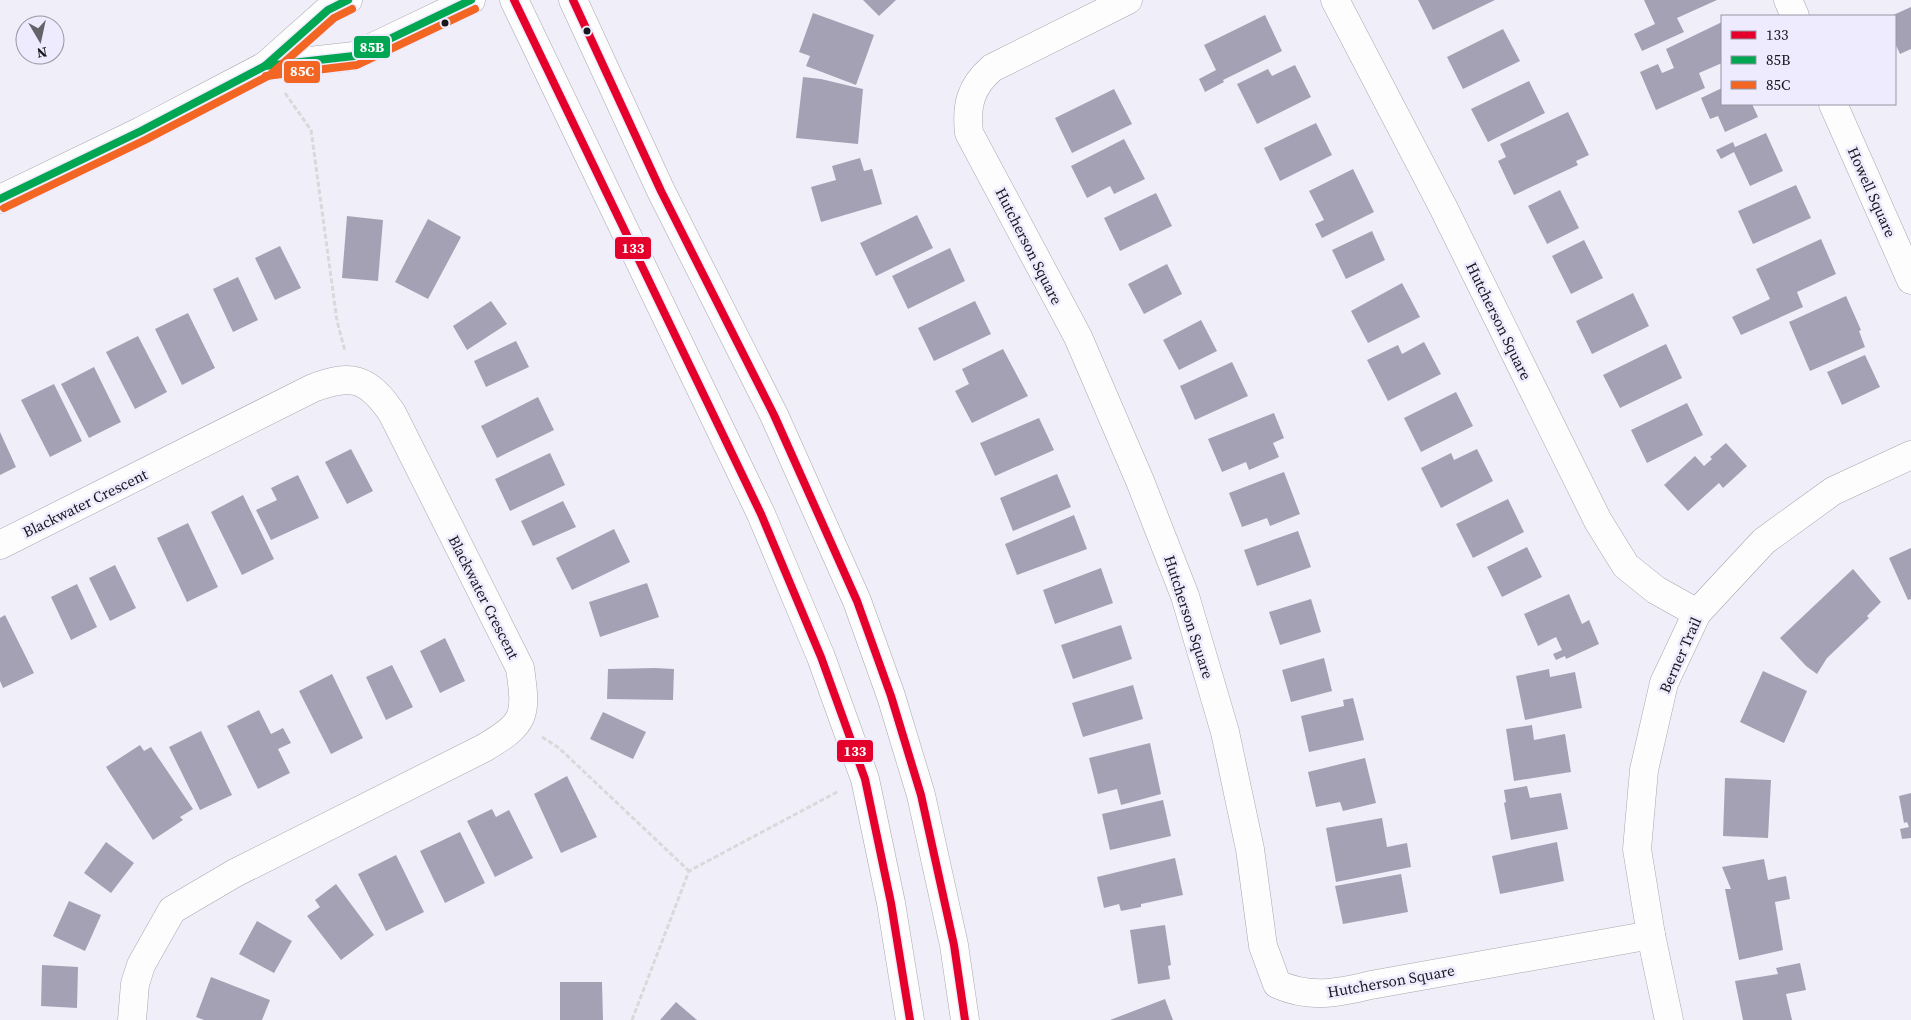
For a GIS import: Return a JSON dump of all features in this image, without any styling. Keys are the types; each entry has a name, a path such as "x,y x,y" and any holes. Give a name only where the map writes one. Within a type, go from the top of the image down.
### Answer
{"street":[{"path":"0,199 141,131 265,66 328,10 348,0"},
{"path":"265,66 354,56 470,0"},
{"path":"514,0 761,514 821,657 865,779 891,903 910,1020"},
{"path":"573,0 661,191 774,415 857,601 891,696 921,795 954,945 965,1020"},
{"name":"Hutcherson Square","path":"1128,0 992,68 980,78 966,111 969,133 1078,338 1140,481 1185,596 1225,732 1250,849 1263,946 1277,984 1292,991 1332,994 1371,985 1651,936"},
{"name":"Hutcherson Square","path":"1335,0 1443,207 1580,488 1615,550 1626,566 1656,590 1697,613"},
{"path":"1788,0 1795,15"},
{"name":"Howell Square","path":"1833,105 1911,280"},
{"name":"Blackwater Crescent","path":"0,545 312,388 351,378 380,397 392,413 508,642 520,668 524,703 520,721"},
{"name":"Berner Trail","path":"1669,1020 1651,936 1637,848 1644,770 1664,683 1697,613 1764,540 1833,491 1911,455"},
{"path":"132,1020 135,984 141,965 172,910 236,873 484,748 507,734 520,721"}],"path":[{"path":"265,66 310,130 337,321 351,378"},
{"path":"520,721 559,748 689,871"},
{"path":"632,1020 689,871 865,779"}],"building":[{"path":"863,0 896,0 879,16"},
{"path":"1418,0 1495,0 1433,30"},
{"path":"1644,0 1717,0 1677,18 1684,32 1642,51 1634,34 1655,24"},
{"path":"1911,7 1911,49 1900,54 1896,45 1896,15 1893,15"},
{"path":"813,13 874,35 856,85 806,66 810,56 799,52"},
{"path":"1265,15 1282,51 1223,80 1224,82 1205,92 1199,79 1216,70 1204,45"},
{"path":"1721,22 1721,63 1699,73 1705,88 1656,110 1640,72 1658,64 1662,73 1674,68 1666,49"},
{"path":"1503,29 1520,61 1463,89 1447,57"},
{"path":"1295,65 1311,97 1257,124 1237,84 1268,69 1272,76"},
{"path":"803,77 821,79 863,89 858,144 796,138"},
{"path":"1529,81 1545,113 1488,142 1471,109"},
{"path":"1721,88 1721,105 1752,105 1758,117 1725,132 1718,116 1710,119 1701,98"},
{"path":"1114,89 1132,124 1072,153 1055,118"},
{"path":"1568,112 1589,155 1576,161 1578,165 1514,195 1498,161 1506,157 1500,144"},
{"path":"1316,123 1332,155 1280,181 1264,148"},
{"path":"1766,133 1783,171 1750,186 1734,152 1721,159 1716,150 1733,142 1735,147"},
{"path":"1124,139 1145,179 1114,194 1110,186 1087,198 1071,166"},
{"path":"860,158 864,171 872,169 882,204 821,222 811,187 836,180 832,166"},
{"path":"1353,169 1374,212 1322,238 1315,224 1324,220 1309,191"},
{"path":"1796,185 1811,218 1753,244 1738,211"},
{"path":"1560,190 1579,228 1547,244 1528,206"},
{"path":"1156,193 1172,226 1120,251 1104,218"},
{"path":"917,215 933,248 876,276 860,243"},
{"path":"347,216 383,220 378,281 342,278"},
{"path":"428,219 461,237 428,299 395,282"},
{"path":"1372,231 1385,260 1346,279 1332,250"},
{"path":"1821,239 1836,274 1797,292 1803,307 1741,335 1732,317 1770,299 1756,269"},
{"path":"1584,240 1603,278 1571,294 1552,256"},
{"path":"280,246 301,288 275,300 255,258"},
{"path":"950,248 965,281 908,309 892,276"},
{"path":"1167,264 1182,294 1144,314 1128,284"},
{"path":"238,277 258,320 233,332 213,289"},
{"path":"1402,283 1420,317 1368,343 1351,311"},
{"path":"1633,293 1649,326 1592,354 1576,321"},
{"path":"1846,296 1861,330 1859,331 1865,347 1810,371 1789,322"},
{"path":"491,301 507,324 467,350 453,326"},
{"path":"975,301 991,334 934,361 918,328"},
{"path":"188,313 215,368 182,385 155,329"},
{"path":"1201,320 1217,351 1179,370 1163,340"},
{"path":"138,336 167,392 135,409 106,352"},
{"path":"516,341 529,367 486,387 474,361"},
{"path":"1424,342 1441,374 1388,401 1367,360 1398,345 1402,354"},
{"path":"1666,344 1682,378 1620,408 1603,375"},
{"path":"1003,349 1028,396 972,423 955,391 969,384 962,369"},
{"path":"1865,355 1880,387 1842,405 1827,372"},
{"path":"1232,362 1248,396 1195,420 1180,386"},
{"path":"94,367 121,422 89,438 61,384"},
{"path":"54,384 82,441 50,457 21,400"},
{"path":"1456,392 1473,426 1421,452 1404,418"},
{"path":"538,397 554,430 497,458 481,426"},
{"path":"1687,403 1703,435 1647,463 1631,430"},
{"path":"1274,413 1284,438 1273,443 1279,457 1249,470 1246,462 1222,472 1208,439"},
{"path":"1039,418 1054,450 995,476 980,443"},
{"path":"0,432 16,467 0,475"},
{"path":"1726,443 1747,466 1723,488 1719,483 1688,511 1664,485 1695,456 1704,466 1712,459 1710,457"},
{"path":"351,449 373,491 347,504 325,462"},
{"path":"1477,449 1493,481 1441,508 1421,468 1451,453 1454,460"},
{"path":"550,453 565,485 510,511 495,479"},
{"path":"1284,472 1300,514 1270,526 1267,518 1242,527 1229,493"},
{"path":"1057,474 1071,507 1013,531 1000,498"},
{"path":"298,475 319,518 271,540 256,510 277,500 271,488"},
{"path":"243,495 274,559 242,575 211,512"},
{"path":"1508,499 1524,532 1473,558 1456,524"},
{"path":"563,501 576,527 533,546 521,521"},
{"path":"1074,515 1087,549 1017,575 1005,544"},
{"path":"188,523 218,587 187,602 157,538"},
{"path":"614,529 630,562 572,590 556,558"},
{"path":"1298,531 1311,567 1257,586 1244,550"},
{"path":"1527,547 1542,577 1502,597 1487,567"},
{"path":"1911,548 1911,599 1908,600 1889,558"},
{"path":"115,565 136,608 110,621 89,578"},
{"path":"1101,568 1113,603 1055,624 1043,590"},
{"path":"1853,569 1881,602 1867,616 1869,618 1827,658 1817,674 1806,666 1780,638"},
{"path":"647,583 659,617 600,637 589,602"},
{"path":"77,584 97,627 71,640 51,597"},
{"path":"1569,594 1582,624 1589,620 1599,644 1566,659 1565,656 1556,660 1553,654 1562,650 1556,637 1538,646 1524,614"},
{"path":"1311,599 1321,632 1280,645 1269,612"},
{"path":"5,615 34,673 3,688 0,681 0,618"},
{"path":"1121,625 1132,659 1073,679 1061,645"},
{"path":"445,638 465,681 440,693 420,651"},
{"path":"1324,658 1332,691 1291,702 1282,670"},
{"path":"392,665 413,707 386,720 366,677"},
{"path":"608,669 674,669 673,700 607,699"},
{"path":"1549,669 1550,677 1575,672 1582,708 1525,720 1516,676"},
{"path":"1763,671 1807,691 1784,743 1740,722"},
{"path":"332,674 363,738 331,754 299,691"},
{"path":"1133,685 1143,719 1083,737 1072,703"},
{"path":"1353,698 1364,740 1309,752 1301,716 1344,706 1343,700"},
{"path":"259,710 271,734 283,728 291,743 278,749 290,773 258,789 227,726"},
{"path":"603,712 646,732 633,759 590,739"},
{"path":"1532,725 1534,740 1565,734 1571,772 1514,781 1506,729"},
{"path":"201,731 232,795 200,810 169,747"},
{"path":"1150,743 1161,794 1121,805 1117,789 1098,794 1089,758"},
{"path":"140,745 144,751 151,747 193,809 180,817 183,820 153,840 106,767"},
{"path":"1365,758 1376,803 1343,811 1340,802 1316,807 1308,772"},
{"path":"567,776 597,837 561,853 534,794"},
{"path":"1725,778 1771,780 1768,838 1723,836"},
{"path":"1527,786 1530,798 1561,793 1568,829 1511,840 1504,803 1506,802 1504,790"},
{"path":"1911,793 1911,838 1902,839 1900,829 1909,827 1907,822 1904,823 1899,796"},
{"path":"1163,800 1171,836 1110,850 1102,814"},
{"path":"492,809 496,817 509,810 533,858 495,877 467,821"},
{"path":"1382,818 1387,847 1407,843 1411,867 1336,882 1326,828"},
{"path":"460,832 485,883 445,903 420,851"},
{"path":"106,842 134,863 111,893 84,873"},
{"path":"1557,842 1564,881 1500,894 1492,856"},
{"path":"396,855 424,912 386,931 358,874"},
{"path":"1175,858 1183,895 1141,904 1141,907 1121,911 1119,904 1104,908 1097,877"},
{"path":"1764,859 1768,880 1786,876 1790,899 1775,902 1783,950 1739,960 1725,889 1731,889 1722,867"},
{"path":"1401,874 1408,912 1343,924 1335,886"},
{"path":"336,884 374,935 341,960 307,916 320,907 315,900"},
{"path":"69,901 101,915 85,951 53,936"},
{"path":"257,921 292,941 274,973 239,954"},
{"path":"1165,925 1171,965 1168,966 1170,979 1138,984 1130,930"},
{"path":"1800,963 1806,990 1786,994 1792,1020 1743,1020 1735,981 1778,974 1776,968"},
{"path":"42,965 78,967 77,1008 41,1006"},
{"path":"211,977 270,1000 262,1020 204,1020 196,1017"},
{"path":"560,982 602,982 603,1020 560,1020"},
{"path":"1165,999 1173,1020 1110,1020"},
{"path":"676,1002 697,1020 660,1020"}],"transit line":[{"name":"85B","path":"0,199 141,131 265,66 328,10 348,0"},
{"name":"85B","path":"265,66 354,56 471,0"},
{"name":"133","path":"514,0 761,514 821,657 865,779 891,903 910,1020"},
{"name":"133","path":"573,0 661,191 774,415 857,601 891,696 921,795 954,945 965,1020"},
{"name":"85C","path":"4,208 145,140 270,75 334,18 352,9"},
{"name":"85C","path":"266,76 357,65 475,9"}]}
